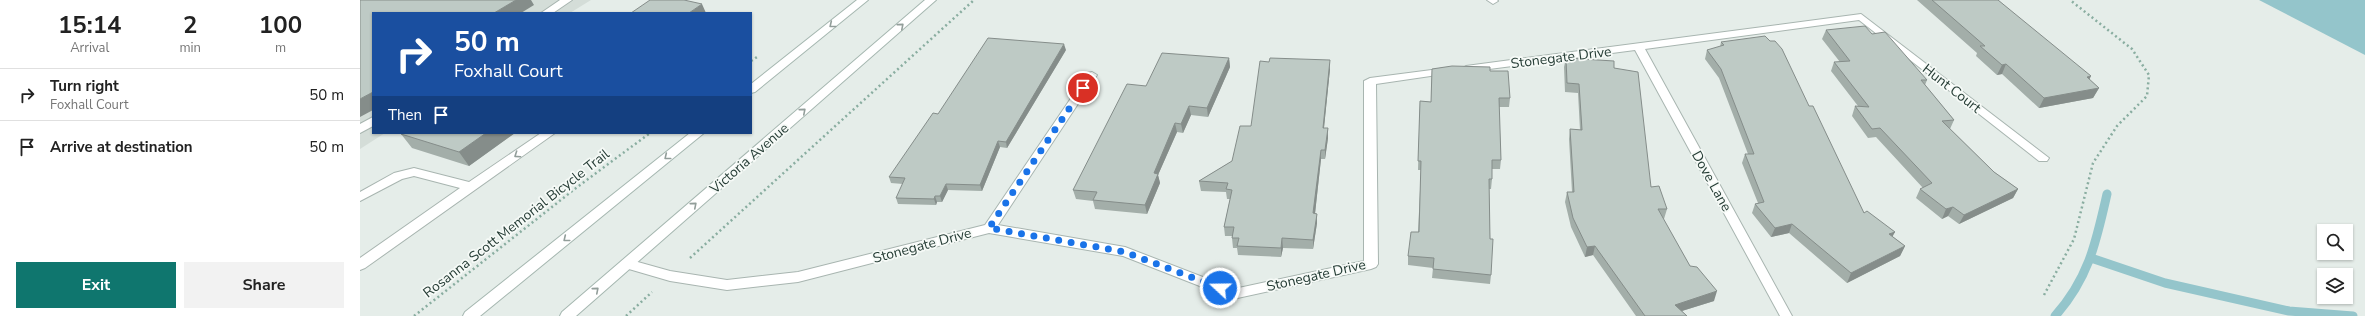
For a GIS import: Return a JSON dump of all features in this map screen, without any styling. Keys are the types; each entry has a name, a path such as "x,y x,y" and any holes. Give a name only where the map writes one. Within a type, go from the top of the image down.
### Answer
{"street":[{"path":"548,12 567,0"},
{"path":"752,89 863,0"},
{"name":"Victoria Avenue","path":"567,316 931,0"},
{"name":"Stonegate Drive","path":"627,264 670,276 727,286 798,277 989,228 1125,252 1233,294 1371,264 1370,81 1861,17"},
{"name":"Hunt Court","path":"1861,17 2043,158"},
{"name":"Dove Lane","path":"1639,47 1786,315"},
{"path":"989,228 1092,75"},
{"path":"360,129 372,122"},
{"path":"360,265 548,134"},
{"path":"470,316 697,134"},
{"path":"360,197 398,176 414,172 471,187"}],"path":[{"path":"626,316 974,0"},
{"path":"2044,295 2074,238 2093,163 2117,126 2147,96 2150,75 2132,49 2070,0"},
{"name":"Rosanna Scott Memorial Bicycle Trail","path":"414,316 576,188 649,134"}],"shaded area":[{"path":"360,0 591,0 572,12 372,12 372,134 383,134 360,149"}],"water":[{"path":"2259,0 2365,0 2365,55"}],"building":[{"path":"360,0 516,0 496,12 372,12 372,93 360,99"},
{"path":"650,0 684,0 702,4 690,12 632,12"},
{"path":"1932,0 1998,0 2091,76 2087,77 2099,88 2044,98 2006,64 2002,65 1980,46 1985,46"},
{"path":"1865,26 1872,34 1885,32 1927,80 1921,80 1954,120 1942,121 1994,172 2018,189 1964,215 1953,207 1946,209 1920,189 1932,183 1880,128 1872,129 1855,106 1869,107 1834,62 1850,61 1826,30"},
{"path":"1765,36 1770,41 1775,41 1782,49 1809,106 1813,106 1864,213 1867,211 1895,232 1889,234 1905,246 1851,273 1792,224 1775,228 1755,204 1764,202 1745,154 1754,154 1721,69 1707,50 1724,45 1721,42"},
{"path":"988,38 1064,44 1006,142 998,141 980,185 946,184 940,196 935,196 934,199 896,198 905,178 889,177 933,113 938,114"},
{"path":"1162,53 1229,58 1207,108 1189,106 1181,124 1175,123 1154,173 1158,174 1145,205 1093,200 1097,192 1073,190 1127,84 1146,86"},
{"path":"1270,58 1330,60 1323,128 1328,128 1325,150 1321,150 1313,213 1317,214 1313,240 1282,238 1281,248 1237,246 1239,238 1232,238 1234,227 1224,227 1232,190 1226,189 1228,183 1199,181 1232,161 1240,126 1251,126 1260,61 1269,62"},
{"path":"1566,58 1614,61 1614,68 1638,72 1651,187 1659,186 1667,209 1658,209 1690,266 1697,267 1717,291 1675,305 1687,316 1645,316 1595,246 1587,247 1573,218 1567,192 1574,192 1570,129 1582,130 1579,84 1567,83"},
{"path":"1452,66 1490,67 1490,71 1508,71 1510,98 1499,98 1501,160 1492,160 1492,179 1489,179 1490,239 1493,239 1491,275 1433,269 1434,258 1408,256 1411,232 1419,232 1421,161 1418,161 1420,101 1431,102 1432,69"},
{"path":"401,134 485,134 459,152"}],"waterway":[{"path":"2055,316 2076,288 2090,259 2107,194"},
{"path":"2091,258 2165,283 2289,311 2353,316"}],"route":[{"path":"1083,88 989,228 1125,252 1220,288"}]}
